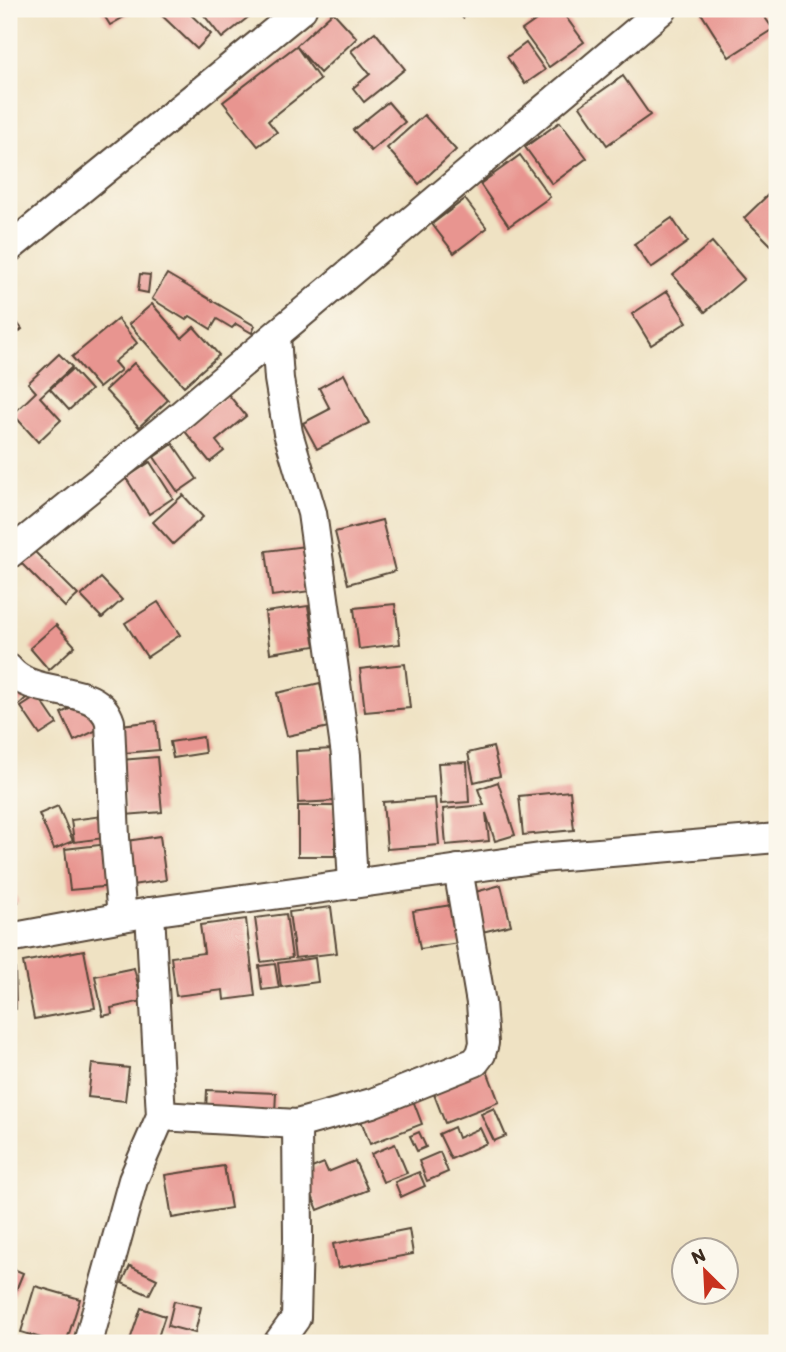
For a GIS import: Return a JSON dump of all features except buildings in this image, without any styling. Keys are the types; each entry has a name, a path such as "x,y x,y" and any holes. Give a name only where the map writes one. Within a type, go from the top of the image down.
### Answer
{"street":[{"path":"9,248 302,9"},
{"path":"9,554 276,336 663,9"},
{"path":"276,336 279,379 288,433 312,513 346,755 353,884"},
{"path":"9,668 15,676 37,686 96,700 106,709 110,722 115,838 122,917"},
{"path":"9,938 150,912 540,858 777,838"},
{"path":"161,1116 297,1124 372,1103 475,1062 484,1043 481,1003 458,869"},
{"path":"88,1343 132,1180 161,1116 150,912"},
{"path":"278,1343 296,1318 297,1124"}]}
